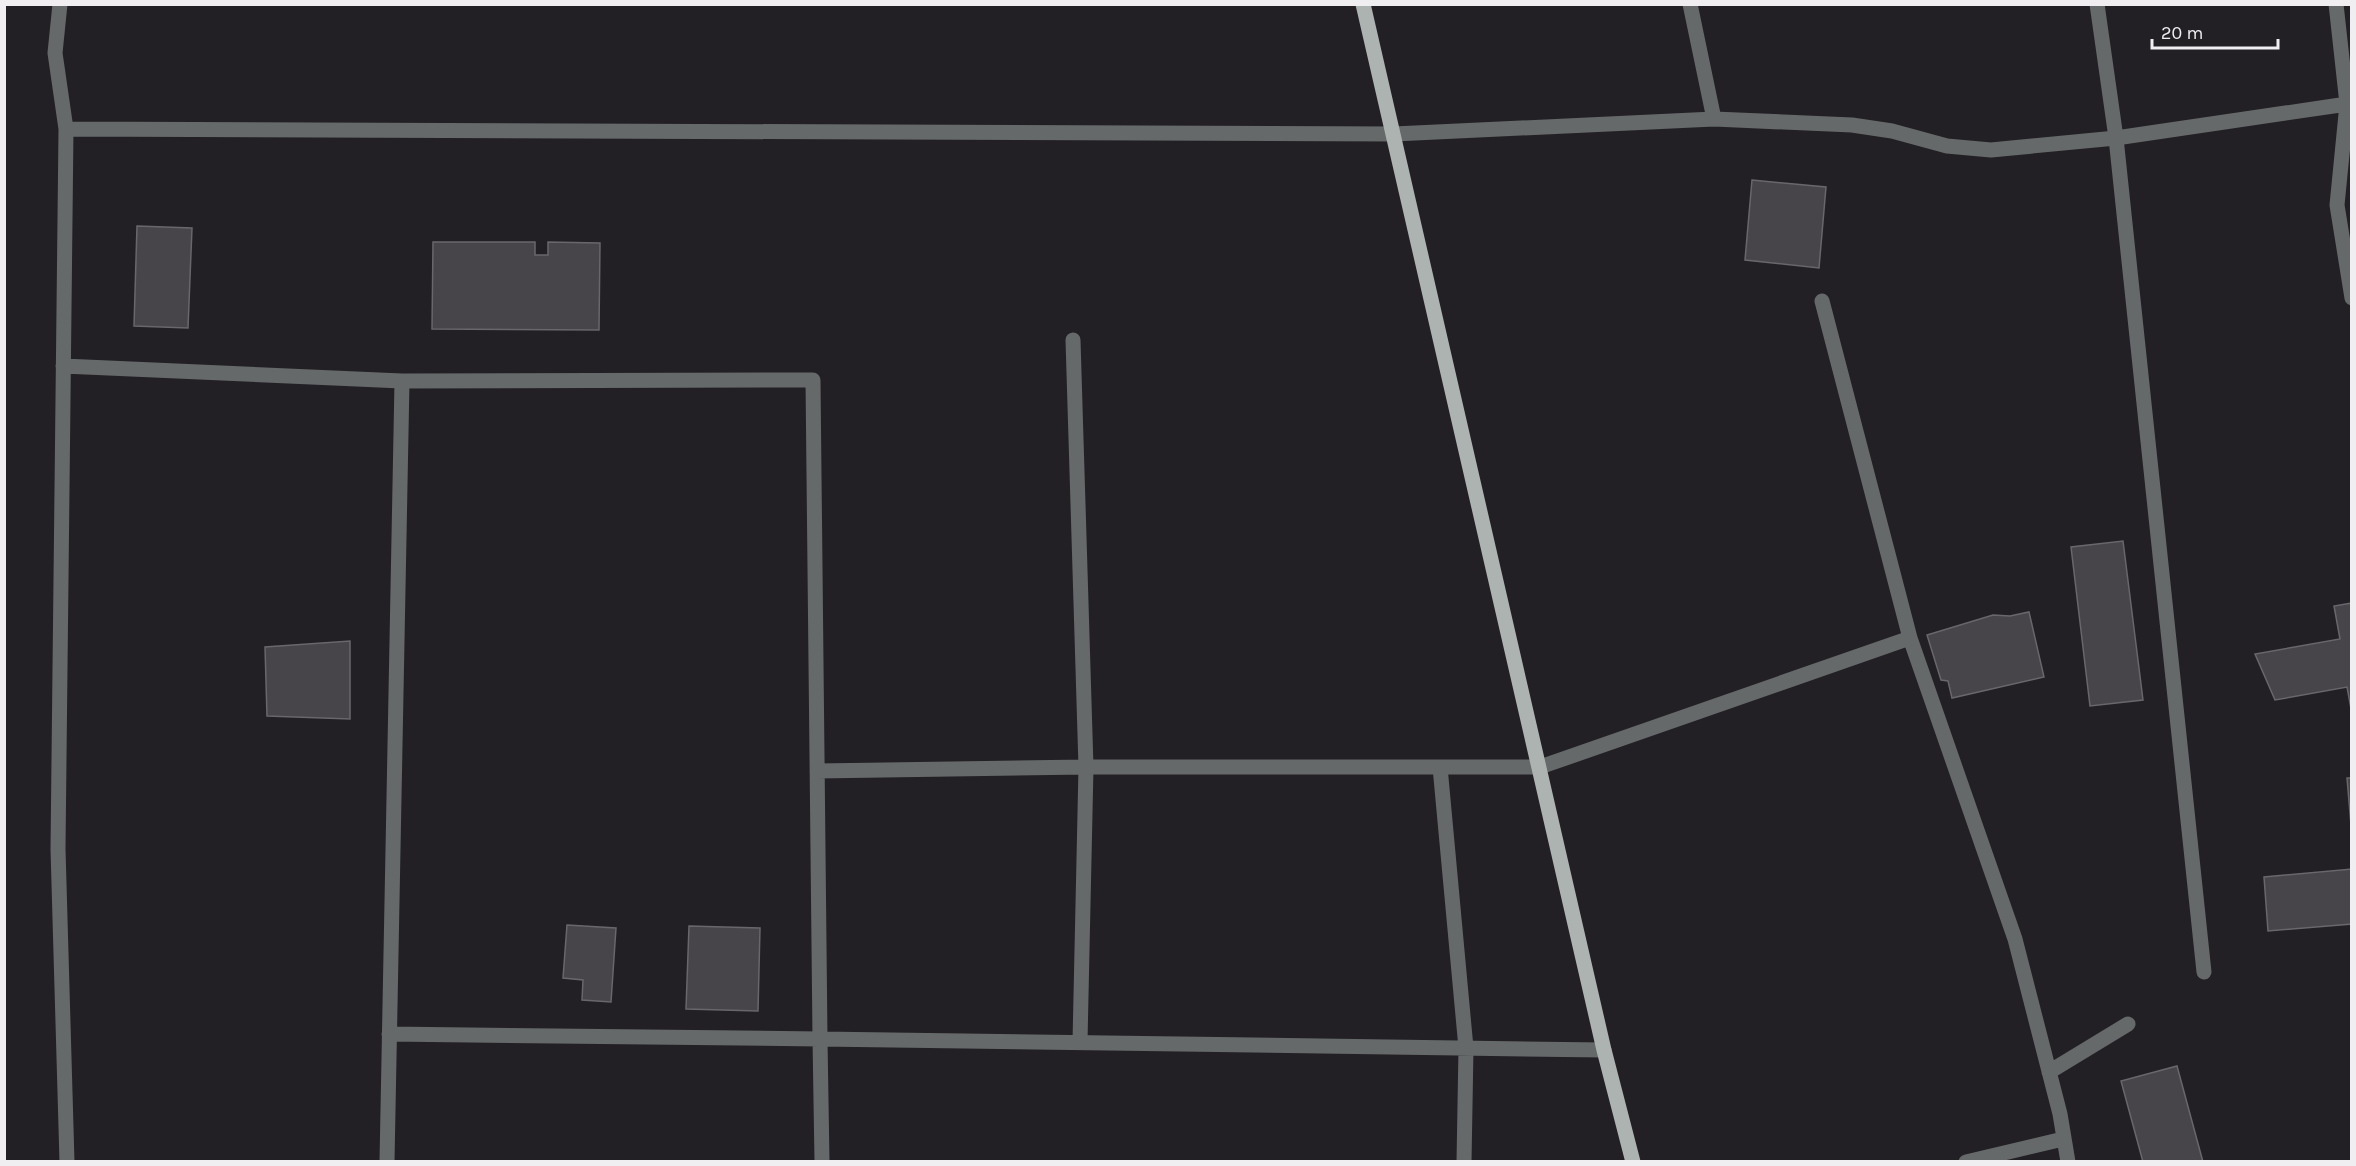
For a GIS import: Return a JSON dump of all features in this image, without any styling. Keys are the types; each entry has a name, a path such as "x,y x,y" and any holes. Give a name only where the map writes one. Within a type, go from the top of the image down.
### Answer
{"main road":[{"path":"1363,4 1604,1050 1633,1161"}],"street":[{"path":"60,4 54,53 66,129 58,849 67,1161"},
{"path":"1690,4 1714,119"},
{"path":"2097,4 2116,138 2204,972"},
{"path":"2336,4 2347,104 2337,205 2352,298"},
{"path":"66,129 1394,134 1714,119 1852,125 1892,131 1947,146 1991,150 2116,138 2347,104"},
{"path":"1822,301 1910,638 2015,939 2060,1114 2068,1161"},
{"path":"1073,340 1086,767 1080,1042"},
{"path":"63,366 402,381 813,380 822,1161"},
{"path":"387,1161 402,381"},
{"path":"817,771 1086,767 1540,766 1910,638"},
{"path":"1440,767 1466,1048 1464,1161"},
{"path":"2049,1072 2128,1024"},
{"path":"389,1034 1604,1050"},
{"path":"1966,1161 2063,1139"}],"building":[{"path":"1752,180 1826,187 1819,268 1745,260"},
{"path":"137,226 192,228 188,328 134,326"},
{"path":"433,242 535,242 535,255 548,255 548,242 600,243 599,330 432,329"},
{"path":"2123,541 2143,700 2090,706 2071,547"},
{"path":"2352,603 2352,714 2347,687 2275,700 2255,654 2340,639 2334,606"},
{"path":"2029,612 2044,677 1952,698 1948,681 1941,680 1927,635 1993,615 2010,616"},
{"path":"350,641 350,719 267,716 265,647"},
{"path":"2347,778 2352,778 2352,837"},
{"path":"2352,869 2352,924 2268,931 2264,877"},
{"path":"567,925 616,928 611,1002 582,1000 583,980 563,978"},
{"path":"689,926 760,928 758,1011 686,1009"},
{"path":"2177,1066 2203,1162 2143,1162 2121,1081"}]}
